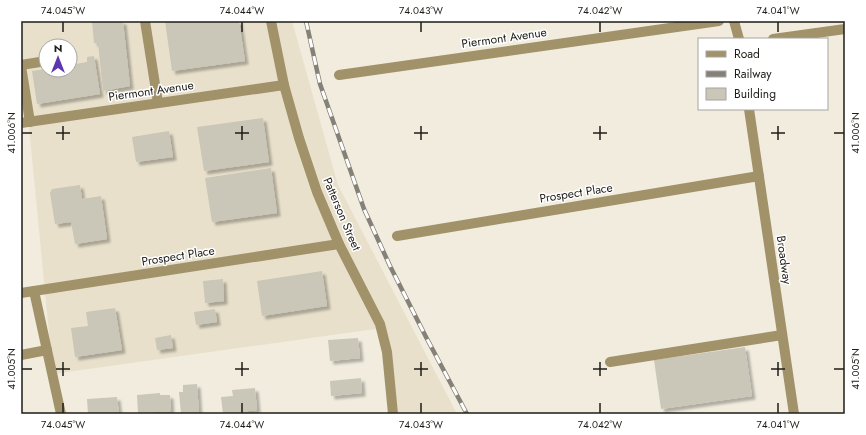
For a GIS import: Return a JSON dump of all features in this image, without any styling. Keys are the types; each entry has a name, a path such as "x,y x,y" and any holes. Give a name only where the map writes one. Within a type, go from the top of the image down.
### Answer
{"street":[{"path":"145,21 158,103"},
{"name":"Patterson Street","path":"271,21 284,85 299,138 317,192 339,244 380,324 386,352 392,414"},
{"name":"Piermont Avenue","path":"340,75 719,21"},
{"path":"734,21 739,38"},
{"path":"780,38 845,29"},
{"path":"26,123 21,65 38,62"},
{"name":"Piermont Avenue","path":"26,123 284,85"},
{"name":"Broadway","path":"749,110 794,414"},
{"name":"Prospect Place","path":"397,236 759,176"},
{"name":"Prospect Place","path":"21,293 339,244"},
{"path":"34,291 61,414"},
{"path":"610,362 782,335"},
{"path":"21,355 47,350"}],"shaded area":[{"path":"21,21 292,21 338,185 457,414 392,414 382,328 53,374 29,127 21,127"}],"building":[{"path":"92,21 123,21 130,86 103,91 98,43 94,43"},
{"path":"165,21 239,21 245,61 172,71"},
{"path":"94,56 100,94 37,104 32,71 38,70 38,78 78,78 78,64 87,62 87,57"},
{"path":"263,118 269,162 204,171 197,127"},
{"path":"169,131 173,157 136,162 132,137"},
{"path":"271,168 277,213 212,222 205,178"},
{"path":"80,185 82,199 101,196 107,239 75,244 71,222 55,224 50,193 52,189"},
{"path":"322,271 327,306 262,316 257,281"},
{"path":"223,279 224,301 205,303 203,281"},
{"path":"115,308 122,350 75,357 71,328 88,326 86,312"},
{"path":"215,309 217,322 196,325 194,312"},
{"path":"171,335 173,348 157,350 155,338"},
{"path":"358,338 360,358 330,361 328,340"},
{"path":"745,347 752,396 661,409 654,360"},
{"path":"361,378 362,393 331,396 330,381"},
{"path":"197,384 199,414 181,414 179,392 183,392 183,385"},
{"path":"255,388 257,410 223,414 221,397 233,396 232,390"},
{"path":"160,393 160,395 170,395 171,411 138,413 137,395"},
{"path":"117,397 119,414 88,414 87,399"}],"railway":[{"path":"306,21 320,84 364,209 390,266 467,414"}]}
